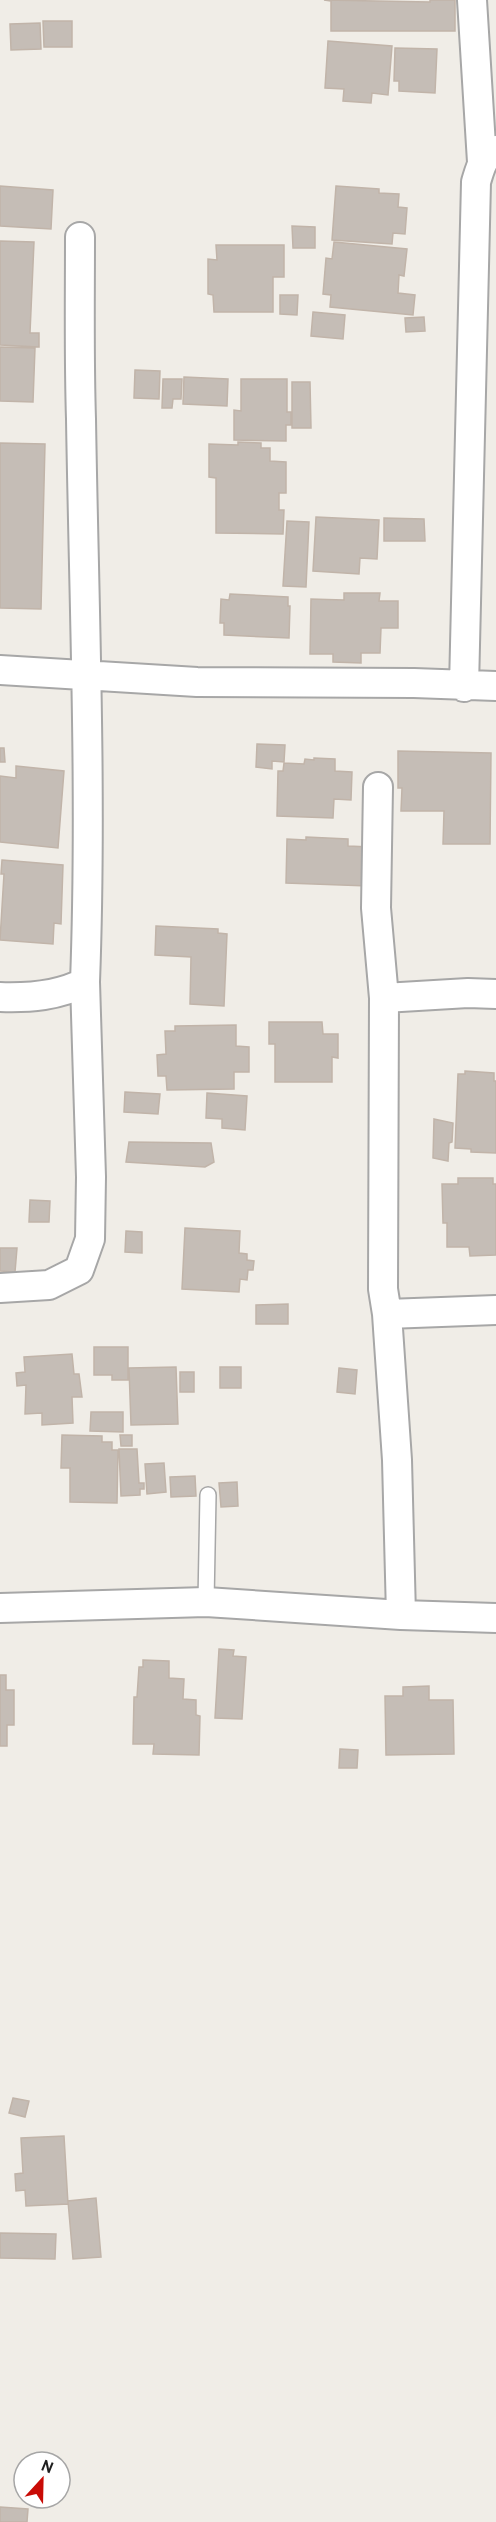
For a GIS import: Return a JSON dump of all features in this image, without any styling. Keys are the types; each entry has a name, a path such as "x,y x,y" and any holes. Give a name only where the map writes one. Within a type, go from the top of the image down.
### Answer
{"street":[{"path":"464,687 473,244 476,182 489,156 472,0"},
{"path":"0,1288 49,1285 79,1270 90,1239 91,1177 85,982 87,675 80,416 80,237"},
{"path":"0,670 196,682 414,683 496,687"},
{"path":"378,787 376,908 384,998 383,1289 387,1314 398,1493 401,1615"},
{"path":"0,997 19,998 67,992 85,982"},
{"path":"384,998 468,993 496,994"},
{"path":"387,1314 496,1310"},
{"path":"0,1608 206,1602 401,1615 496,1618"}],"lane":[{"path":"206,1602 208,1495"}],"building":[{"path":"324,0 430,2 430,0 455,0 455,31 331,31 331,1"},
{"path":"43,21 72,21 72,47 44,47"},
{"path":"40,23 41,49 11,50 10,24"},
{"path":"328,41 392,46 388,95 372,93 371,103 343,101 344,89 325,88"},
{"path":"395,48 437,49 435,93 399,91 399,81 394,81"},
{"path":"0,186 53,190 51,229 0,226"},
{"path":"336,186 379,189 379,193 399,194 398,207 407,208 405,234 393,233 392,244 332,240"},
{"path":"292,226 315,227 315,248 293,248"},
{"path":"0,241 34,242 30,333 39,333 39,347 0,345"},
{"path":"334,242 407,249 404,276 399,275 398,293 415,295 413,315 330,307 331,295 323,294 326,258 332,259"},
{"path":"216,245 284,245 284,277 273,277 273,312 214,312 213,295 208,294 208,259 217,260"},
{"path":"280,295 298,295 297,315 280,314"},
{"path":"313,312 345,315 343,339 311,336"},
{"path":"424,317 425,331 406,332 405,318"},
{"path":"0,347 35,348 33,402 0,401"},
{"path":"135,370 160,371 159,399 134,398"},
{"path":"184,377 228,379 227,406 183,404"},
{"path":"163,379 182,379 181,399 173,399 172,408 162,408"},
{"path":"241,379 287,379 287,412 291,412 291,425 286,425 286,441 234,440 234,410 241,411"},
{"path":"292,382 310,382 311,428 292,428"},
{"path":"238,442 261,443 261,448 270,448 270,461 286,462 286,493 279,493 279,510 284,510 283,534 216,533 216,478 209,477 209,444 238,445"},
{"path":"0,443 45,444 41,609 0,608"},
{"path":"316,517 379,520 377,559 360,558 359,574 313,571"},
{"path":"384,518 424,519 425,541 384,541"},
{"path":"287,521 309,522 306,587 283,586"},
{"path":"344,593 380,593 379,601 398,601 398,628 381,628 380,653 361,653 361,663 333,662 333,654 310,654 311,599 344,600"},
{"path":"230,594 288,597 289,638 224,635 224,623 220,623 221,599 229,600"},
{"path":"257,744 285,745 284,762 272,761 272,769 256,767"},
{"path":"0,748 4,748 5,762 0,762"},
{"path":"398,751 491,753 490,844 443,844 444,811 401,811 402,788 398,788"},
{"path":"314,758 335,759 335,771 352,772 351,800 334,799 333,818 277,816 278,771 283,771 284,763 304,764 305,759 314,760"},
{"path":"16,766 64,771 58,848 0,842 0,776 16,778"},
{"path":"306,837 348,839 348,846 370,847 368,886 286,883 287,839 306,840"},
{"path":"2,860 63,865 61,924 54,923 53,944 0,940 4,874 1,874"},
{"path":"156,926 218,929 218,933 227,934 224,1006 190,1004 191,957 155,955"},
{"path":"269,1022 322,1022 323,1034 338,1034 338,1058 332,1057 332,1082 275,1082 275,1044 269,1044"},
{"path":"236,1025 236,1046 249,1047 249,1072 234,1072 234,1089 167,1090 166,1076 158,1076 157,1055 166,1054 165,1031 175,1031 175,1026"},
{"path":"465,1071 494,1073 496,1153 471,1152 471,1149 455,1148 458,1074 465,1074"},
{"path":"125,1092 160,1094 158,1114 124,1112"},
{"path":"207,1093 247,1096 245,1130 222,1128 222,1119 206,1118"},
{"path":"434,1119 453,1123 448,1161 433,1158"},
{"path":"129,1142 211,1143 214,1162 205,1167 126,1162"},
{"path":"458,1178 493,1178 493,1184 496,1184 496,1255 470,1256 469,1247 447,1247 447,1223 443,1223 442,1184 458,1184"},
{"path":"30,1200 50,1201 49,1222 29,1222"},
{"path":"185,1228 240,1231 239,1253 247,1254 247,1260 254,1261 253,1270 248,1270 247,1280 240,1279 239,1292 182,1289"},
{"path":"126,1231 142,1232 142,1253 125,1252"},
{"path":"0,1248 17,1248 15,1272 0,1271"},
{"path":"288,1304 288,1324 256,1324 256,1305"},
{"path":"94,1347 128,1347 128,1380 112,1380 112,1375 94,1375"},
{"path":"72,1354 74,1374 79,1374 82,1397 72,1397 73,1423 42,1425 42,1413 25,1414 26,1385 17,1386 16,1373 25,1372 24,1357"},
{"path":"176,1367 178,1424 131,1425 129,1368"},
{"path":"220,1367 241,1367 241,1388 220,1388"},
{"path":"339,1368 357,1370 355,1394 337,1392"},
{"path":"180,1372 194,1372 194,1392 180,1392"},
{"path":"91,1412 123,1412 123,1432 90,1431"},
{"path":"62,1435 102,1436 102,1442 112,1442 112,1450 118,1450 117,1503 70,1502 70,1468 61,1468"},
{"path":"120,1435 132,1435 132,1446 121,1446"},
{"path":"119,1449 137,1449 139,1483 144,1483 144,1489 140,1489 140,1495 121,1496"},
{"path":"164,1463 166,1492 147,1494 145,1464"},
{"path":"195,1476 196,1496 171,1497 170,1477"},
{"path":"237,1482 238,1506 221,1507 219,1483"},
{"path":"219,1649 234,1650 233,1656 246,1657 242,1719 215,1718"},
{"path":"143,1660 169,1661 169,1678 184,1679 183,1699 196,1700 196,1715 200,1716 199,1755 153,1754 154,1744 133,1744 134,1697 137,1697 139,1667 143,1667"},
{"path":"0,1675 6,1675 6,1690 14,1690 14,1725 7,1725 7,1746 0,1746"},
{"path":"429,1686 429,1700 453,1700 454,1754 386,1755 385,1696 403,1696 403,1687"},
{"path":"340,1749 358,1750 357,1768 339,1768"},
{"path":"13,2098 29,2101 25,2117 9,2113"},
{"path":"64,2136 68,2204 26,2206 25,2190 16,2191 15,2174 23,2173 21,2138"},
{"path":"96,2198 101,2257 73,2259 68,2201"},
{"path":"0,2233 56,2234 55,2259 0,2258"},
{"path":"0,2507 28,2510 27,2522 0,2522"}]}
